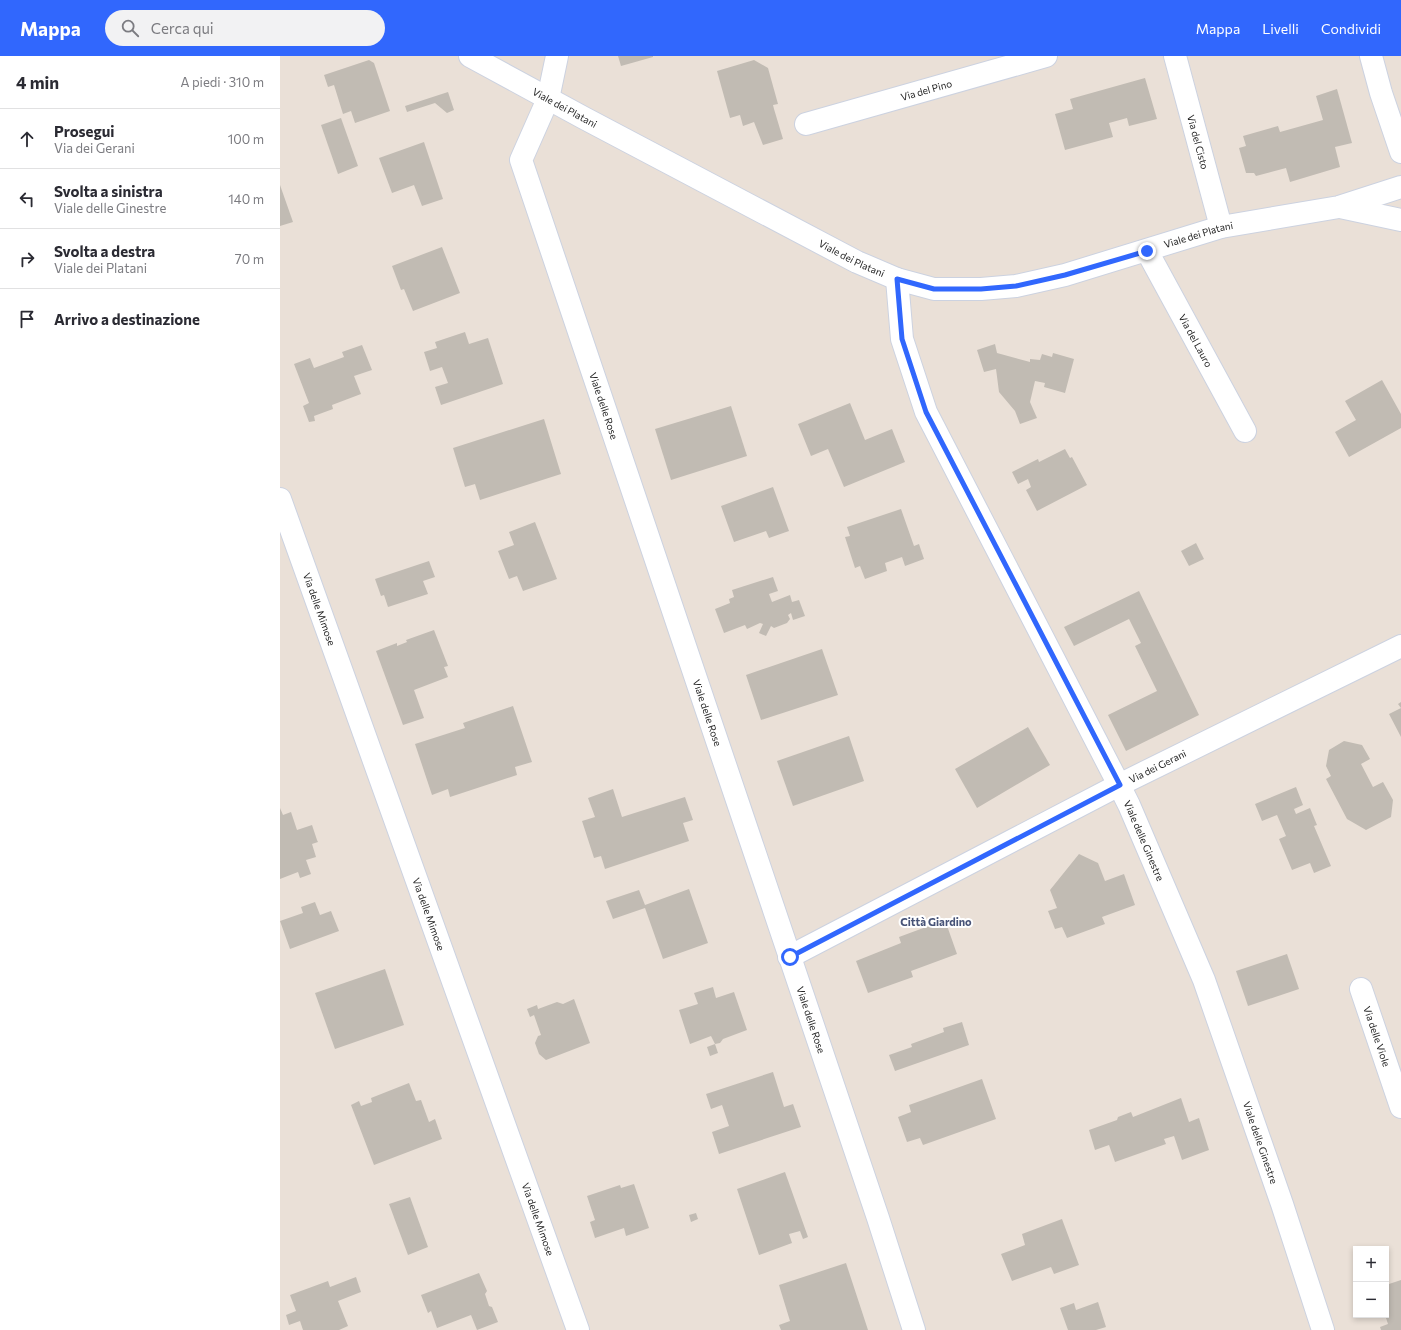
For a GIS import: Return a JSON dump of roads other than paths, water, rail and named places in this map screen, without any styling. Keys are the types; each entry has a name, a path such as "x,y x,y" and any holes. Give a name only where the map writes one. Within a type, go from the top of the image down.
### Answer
{"street":[{"name":"Viale dei Platani","path":"470,56 857,262 897,279 934,289 981,289 1016,286 1065,275 1221,227 1339,206 1401,187"},
{"name":"Viale delle Rose","path":"557,56 548,98 521,160 878,1218 914,1330"},
{"name":"Via del Pino","path":"806,124 1046,56"},
{"name":"Via del Cisto","path":"1175,56 1221,227"},
{"path":"1371,56 1381,93 1401,152"},
{"path":"1381,93 1401,120"},
{"name":"Viale dei Platani","path":"1339,206 1401,220"},
{"name":"Via del Lauro","path":"1147,251 1245,431"},
{"name":"Viale delle Ginestre","path":"897,279 902,339 926,412 1120,785 1204,980 1282,1204 1323,1330"},
{"name":"Via delle Mimose","path":"280,499 578,1330"},
{"name":"Via dei Gerani","path":"790,957 1120,785 1401,646"},
{"name":"Via delle Viole","path":"1361,989 1401,1107"}],"district":[{"name":"Città Giardino","path":"936,922"}]}
